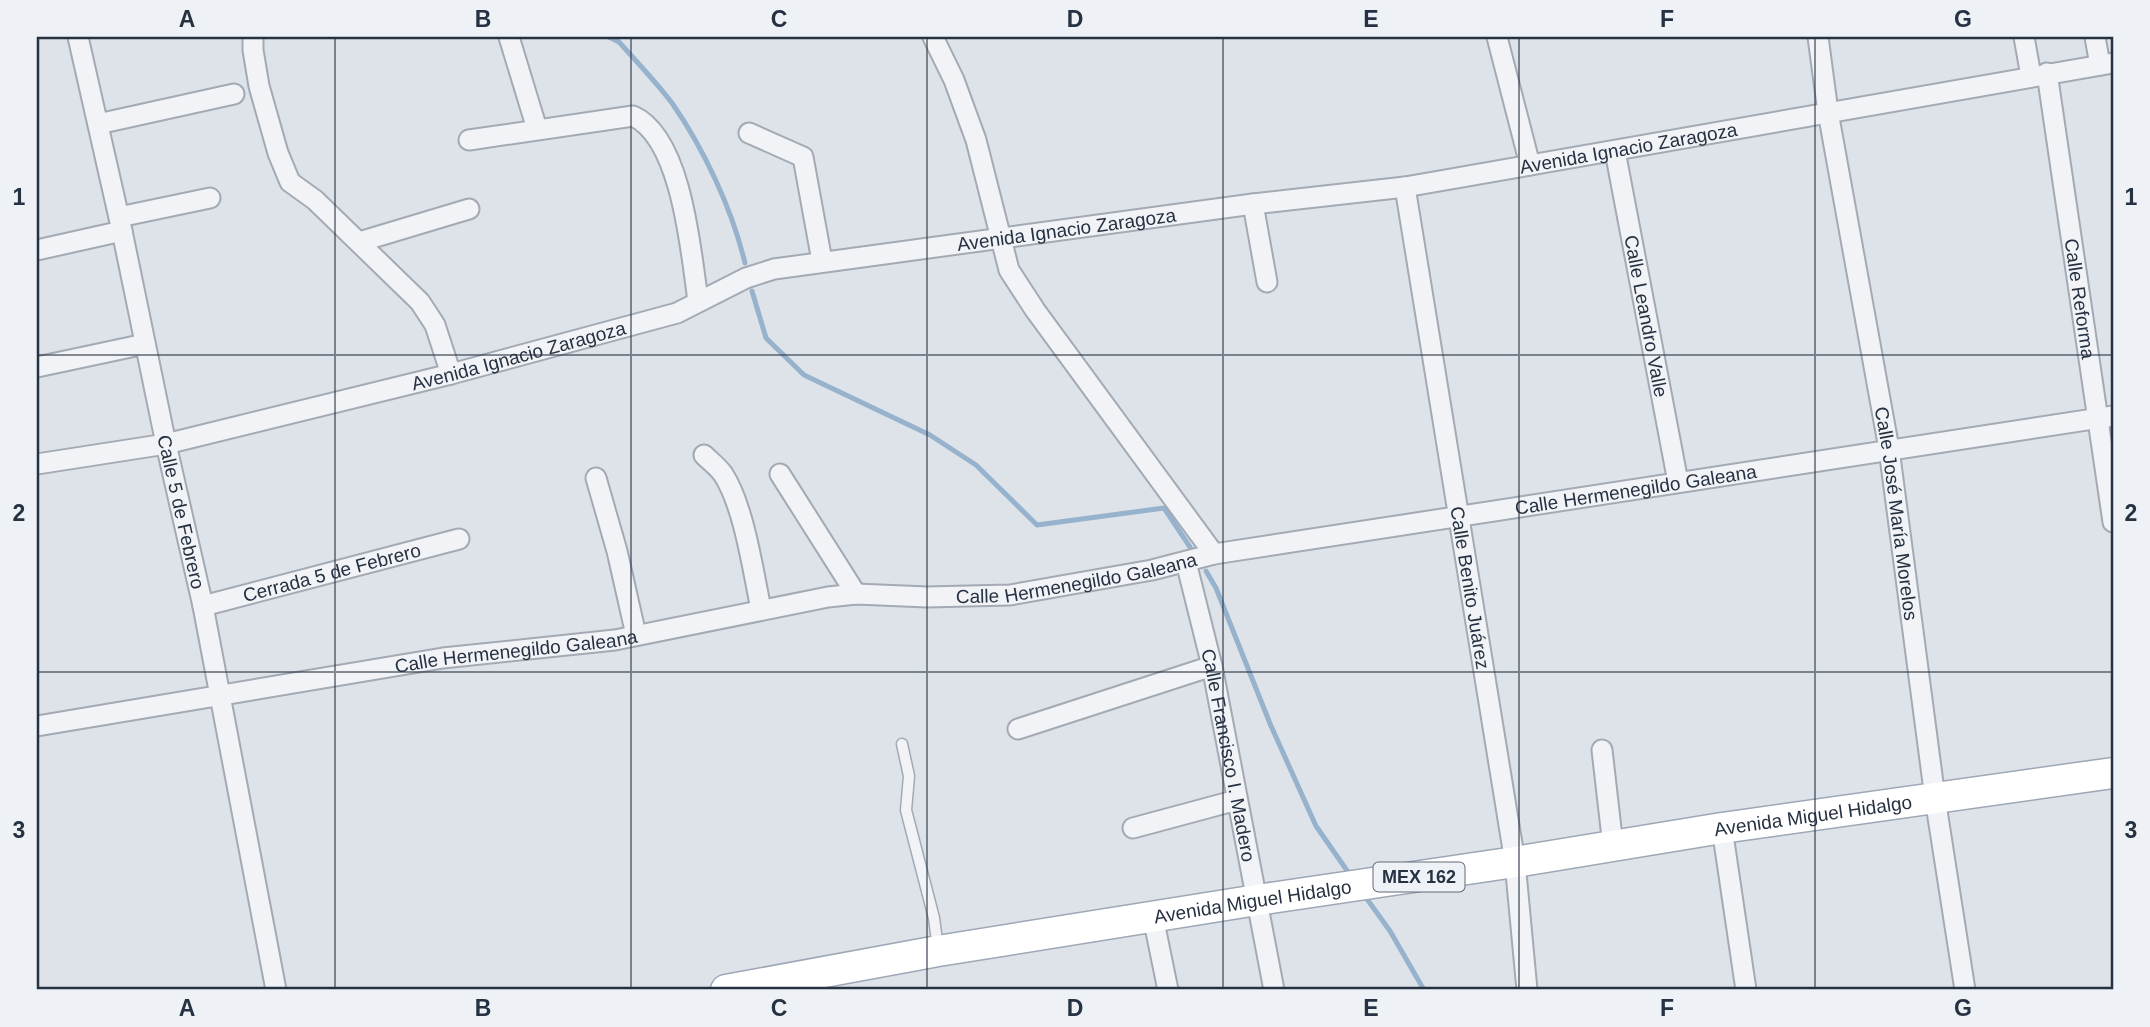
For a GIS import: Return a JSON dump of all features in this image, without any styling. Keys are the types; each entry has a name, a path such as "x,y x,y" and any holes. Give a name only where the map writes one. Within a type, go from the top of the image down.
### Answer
{"main road":[{"name":"Avenida Miguel Hidalgo","path":"726,990 838,980 938,951 1722,828 2113,773"}],"street":[{"name":"Calle 5 de Febrero","path":"78,37 203,606 276,990"},
{"path":"253,37 259,86 278,153 290,182 315,200 420,302 435,324 451,374"},
{"path":"509,37 537,129"},
{"path":"933,37 954,80 976,140 1009,270 1035,310 1214,554"},
{"path":"1497,37 1530,166"},
{"name":"Calle José María Morelos","path":"1818,37 1828,112 1889,449 1935,798 1965,990"},
{"name":"Calle Reforma","path":"2024,37 2039,74 2106,416 2113,522"},
{"path":"2095,37 2106,64"},
{"name":"Avenida Ignacio Zaragoza","path":"37,464 166,444 451,374 677,313 746,278 774,269 1253,204 1405,187 2106,64"},
{"path":"98,124 234,94"},
{"path":"469,140 633,116 645,121 665,150 675,173 698,300"},
{"path":"749,133 803,157 822,261"},
{"name":"Calle Leandro Valle","path":"1615,151 1678,482"},
{"name":"Calle Benito Juárez","path":"1405,187 1515,862 1527,990"},
{"path":"37,250 210,198"},
{"path":"1253,204 1267,282"},
{"path":"359,242 469,209"},
{"path":"37,367 145,344"},
{"name":"Calle Hermenegildo Galeana","path":"37,726 443,658 615,640 856,594 927,597 1010,595 1186,562 1214,554 2106,416"},
{"path":"704,455 722,473 739,515 761,610"},
{"path":"780,474 856,594"},
{"path":"596,478 617,551 636,635"},
{"name":"Cerrada 5 de Febrero","path":"203,606 460,539"},
{"name":"Calle Francisco I. Madero","path":"1186,562 1212,666 1274,990"},
{"path":"1018,729 1212,666"},
{"path":"1602,750 1613,846"},
{"path":"1133,828 1237,800"},
{"path":"1722,828 1746,990"},
{"path":"1153,918 1168,990"}],"lane":[{"path":"902,744 909,776 906,810 934,918 938,951"}],"waterway":[{"path":"609,37 619,42 646,72 684,121 725,201 745,263"},
{"path":"752,291 766,338 804,375 930,435 976,465 1037,525 1164,508 1190,547"},
{"path":"1206,571 1216,588 1271,726 1316,826 1348,872"},
{"path":"1367,899 1390,931 1424,990"}]}
